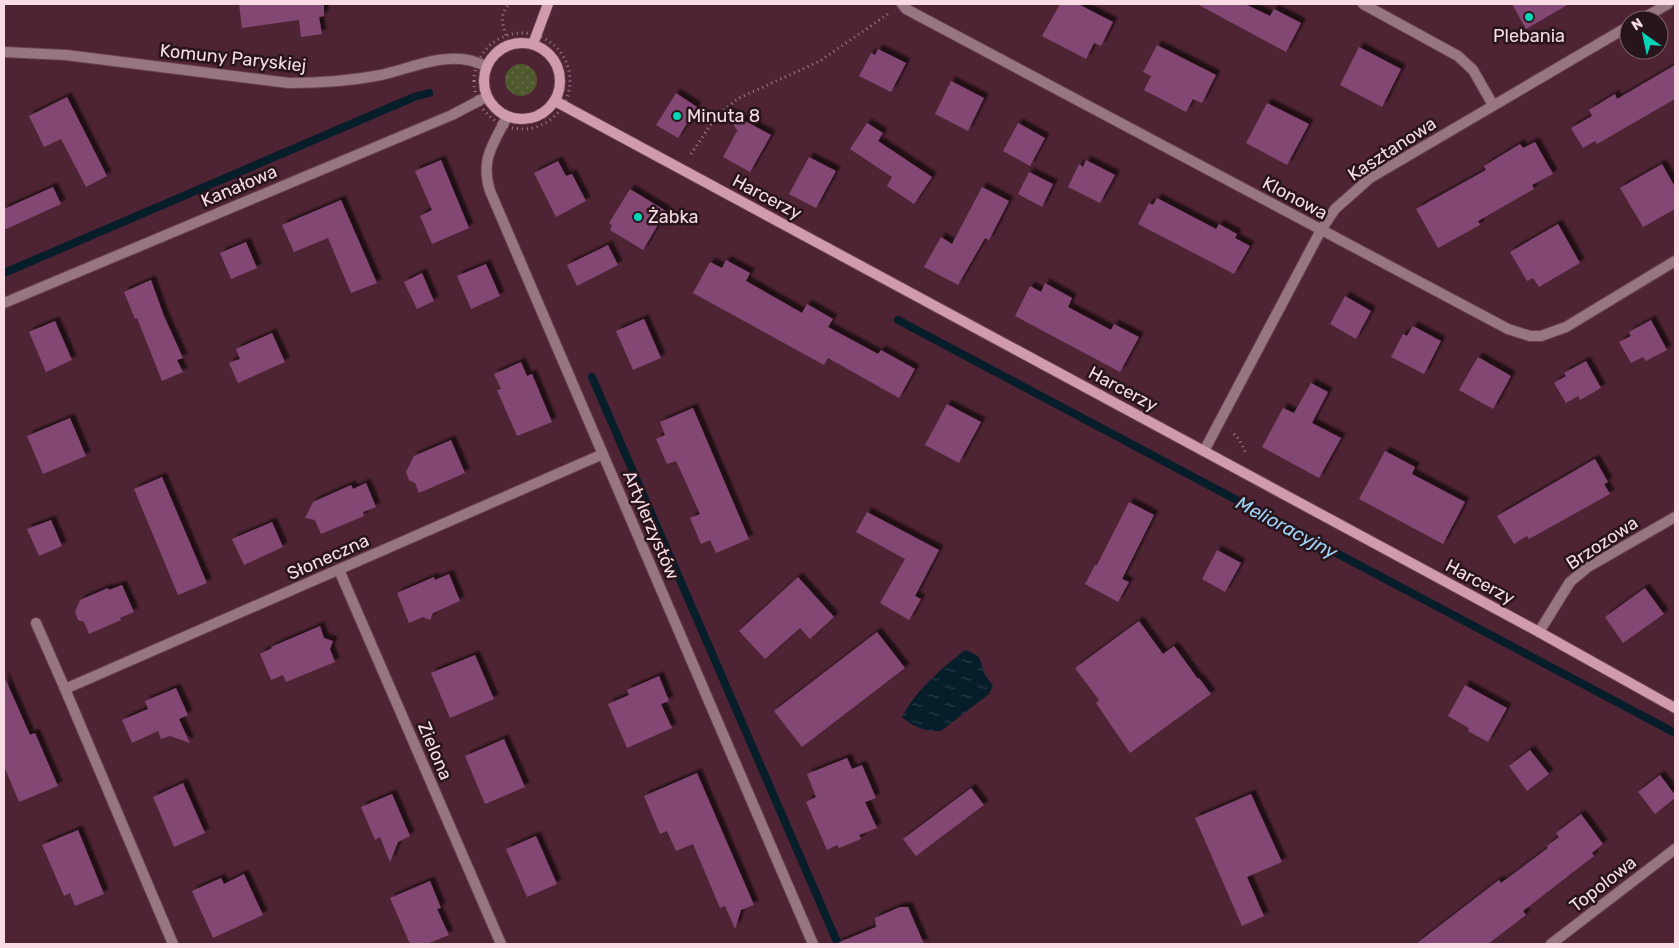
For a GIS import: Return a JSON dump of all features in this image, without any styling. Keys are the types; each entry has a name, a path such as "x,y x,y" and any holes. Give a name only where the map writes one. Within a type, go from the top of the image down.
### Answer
{"street":[{"path":"534,40 548,4"},
{"path":"1363,4 1458,56 1473,70 1493,105"},
{"name":"Klonowa","path":"898,6 1508,329 1530,336 1541,336 1566,326 1675,261"},
{"name":"Kasztanowa","path":"1204,451 1321,230 1335,209 1370,178 1619,32"},
{"path":"534,40 551,56 557,66 560,77 560,103 540,116 505,122 499,113 482,100 484,82 481,64 505,47 534,40"},
{"name":"Komuny Paryskiej","path":"4,52 66,55 288,83 351,80 444,59 469,60 481,64"},
{"name":"Kanałowa","path":"4,303 443,119 482,100"},
{"name":"Harcerzy","path":"560,103 1540,632 1675,708"},
{"name":"Artylerzystów","path":"505,122 489,154 485,170 487,180 814,944"},
{"name":"Słoneczna","path":"65,689 603,454"},
{"name":"Brzozowa","path":"1540,632 1570,582 1588,567 1675,517"},
{"name":"Zielona","path":"339,570 501,944"},
{"path":"36,623 173,944"},
{"name":"Topolowa","path":"1551,944 1675,849"}],"path":[{"path":"506,35 502,14 510,4"},
{"path":"687,161 716,117 737,99 820,61 898,6"},
{"path":"517,33 534,40 543,37 555,45 562,53 566,62 570,76 567,101 560,103 548,122 534,128 511,129 505,122 488,115 482,100 474,92 473,78 481,64 479,56 490,45 506,35 517,33"},
{"path":"1234,434 1239,438 1247,455"}],"green space":[{"path":"521,64 533,68 537,80 533,92 521,96 509,92 505,80 509,68"}],"water":[{"path":"965,650 975,654 980,659 985,675 993,685 989,694 941,731 930,731 920,728 902,717 922,689 938,672"}],"building":[{"path":"239,4 324,4 324,16 319,17 322,34 301,37 299,20 242,28"},
{"path":"1060,4 1078,4 1113,22 1101,46 1094,43 1086,59 1042,36"},
{"path":"1197,4 1245,4 1270,16 1274,9 1301,23 1286,52"},
{"name":"Plebania","path":"1512,4 1569,4 1526,29"},
{"path":"1157,45 1216,75 1202,103 1193,99 1186,112 1144,90 1151,76 1143,72"},
{"path":"1359,47 1401,69 1382,107 1340,85"},
{"path":"878,49 906,63 891,92 859,76 871,53 875,55"},
{"path":"1675,65 1675,99 1597,144 1595,141 1583,148 1571,128 1592,116 1589,110 1615,94 1617,99"},
{"path":"951,81 984,98 968,131 935,114"},
{"name":"Minuta 8","path":"676,93 697,107 678,138 656,125"},
{"path":"67,97 107,176 86,187 61,139 44,147 29,116"},
{"path":"1267,103 1309,124 1287,165 1246,143"},
{"path":"723,109 771,135 750,172 723,157 737,131 739,133"},
{"path":"867,123 883,133 878,141 932,177 914,204 887,186 892,177 850,149"},
{"path":"1018,123 1045,138 1030,166 1003,151"},
{"path":"1535,142 1553,174 1532,185 1534,189 1478,221 1480,225 1438,248 1416,209 1486,170 1484,166 1520,144 1523,148"},
{"path":"809,157 836,171 816,208 789,194"},
{"path":"441,160 469,228 432,244 420,216 432,210 415,171"},
{"path":"1086,160 1115,175 1100,203 1068,187 1079,164 1083,167"},
{"path":"558,161 566,176 572,174 586,201 556,217 534,173"},
{"path":"1662,164 1675,187 1675,209 1643,227 1620,188"},
{"path":"1029,172 1053,184 1042,207 1018,194"},
{"path":"53,187 61,204 4,230 4,209"},
{"path":"982,187 1009,201 989,240 985,238 958,285 924,267 941,237 952,244"},
{"name":"Żabka","path":"630,189 666,211 643,250 610,230 612,225 609,223"},
{"path":"1157,198 1216,229 1219,224 1237,234 1235,238 1250,246 1234,274 1138,224 1149,203 1153,205"},
{"path":"341,200 377,283 351,293 328,238 294,252 282,225"},
{"path":"1558,224 1580,263 1539,287 1533,278 1527,281 1510,252"},
{"path":"246,242 257,268 231,279 220,253"},
{"path":"608,245 618,265 577,286 567,265"},
{"path":"726,260 750,273 746,281 802,313 807,304 833,319 828,327 878,354 881,350 915,369 899,398 828,358 824,365 693,293 710,262 722,268"},
{"path":"486,264 500,296 471,309 457,276"},
{"path":"422,273 434,301 417,309 404,282"},
{"path":"151,280 164,316 183,358 177,360 183,372 162,381 137,318 135,319 124,292"},
{"path":"1045,283 1072,298 1068,307 1111,330 1114,324 1139,337 1120,372 1015,316 1030,286 1041,292"},
{"path":"1345,296 1371,311 1356,339 1330,324"},
{"path":"644,319 661,358 633,370 616,331"},
{"path":"1651,320 1667,350 1646,361 1643,357 1631,363 1619,342 1631,336 1629,332"},
{"path":"55,321 72,360 46,372 29,332"},
{"path":"1413,326 1441,341 1424,374 1391,357 1403,334 1407,336"},
{"path":"272,333 285,362 238,383 229,363 240,359 236,349"},
{"path":"1478,357 1511,376 1493,409 1459,390"},
{"path":"1586,361 1601,388 1580,400 1578,396 1566,403 1554,383 1566,376 1564,373"},
{"path":"521,362 527,376 532,374 552,422 517,436 497,390 501,389 494,374"},
{"path":"1311,383 1328,392 1312,423 1341,438 1319,478 1262,447 1283,408 1294,413"},
{"path":"947,404 981,422 959,463 925,445"},
{"path":"693,408 749,539 716,553 710,540 701,544 690,518 700,514 676,461 667,464 656,439 665,435 660,422"},
{"path":"70,418 86,456 43,474 27,436"},
{"path":"451,440 465,473 419,493 415,483 409,480 406,472 414,456"},
{"path":"1385,451 1415,467 1412,474 1465,502 1443,544 1359,499"},
{"path":"1595,459 1608,482 1604,484 1610,494 1529,539 1527,536 1514,544 1497,516"},
{"path":"162,477 207,583 178,595 134,489"},
{"path":"366,483 376,507 363,512 364,516 321,534 315,520 305,518 313,502 351,485 353,489"},
{"path":"1129,502 1154,515 1122,579 1129,582 1118,602 1085,584 1095,565 1097,565"},
{"path":"867,512 939,550 915,596 921,599 909,620 880,603 905,559 856,532"},
{"path":"51,520 62,546 39,556 27,529"},
{"path":"272,522 283,547 244,565 232,539"},
{"path":"1217,550 1241,563 1225,592 1202,579"},
{"path":"449,574 460,601 433,613 430,620 423,617 409,623 397,593 434,577 435,580"},
{"path":"798,577 834,617 810,639 800,628 765,659 739,631"},
{"path":"122,585 134,612 89,634 84,622 78,620 75,612 80,600 108,588 109,590"},
{"path":"1645,588 1664,614 1623,643 1605,617"},
{"path":"1139,621 1163,654 1174,646 1211,694 1130,753 1096,703 1099,700 1075,668"},
{"path":"320,626 324,638 333,641 330,649 335,662 286,682 283,675 271,680 260,654 271,647"},
{"path":"877,632 905,668 802,747 774,711"},
{"path":"475,655 494,699 450,718 431,673"},
{"path":"4,676 30,735 35,733 58,786 19,802 4,766"},
{"path":"659,676 669,701 661,704 672,728 627,748 608,704 629,695 627,690"},
{"path":"1465,685 1507,708 1488,742 1468,731 1469,728 1448,716"},
{"path":"176,688 188,715 179,719 190,743 170,736 161,739 158,731 132,743 122,720 148,709 145,701"},
{"path":"504,739 525,787 485,804 465,756"},
{"path":"1530,750 1549,774 1527,791 1509,766"},
{"path":"847,758 852,769 862,765 876,798 865,802 877,828 859,835 861,839 839,848 837,845 827,850 806,802 816,797 807,774"},
{"path":"697,773 754,905 741,910 735,929 725,906 720,908 693,844 676,851 667,831 660,834 644,796"},
{"path":"1660,775 1675,795 1675,798 1655,814 1638,792"},
{"path":"183,783 205,833 174,847 153,797"},
{"path":"971,788 984,805 916,856 903,839"},
{"path":"392,794 410,836 398,842 390,862 380,837 375,840 361,807"},
{"path":"1251,794 1282,862 1247,877 1264,916 1242,926 1195,818"},
{"path":"1581,814 1603,844 1592,853 1594,856 1523,911 1526,915 1488,944 1416,944 1499,880 1501,883 1548,848 1547,846 1559,837 1556,833"},
{"path":"78,830 104,894 75,906 70,893 64,896 42,845"},
{"path":"536,836 557,884 527,897 506,849"},
{"path":"244,874 263,915 213,938 192,891 221,878 224,884"},
{"path":"430,881 441,908 437,909 449,935 427,944 410,944 390,898"},
{"path":"900,907 908,907 924,944 835,944 876,927 875,918"}],"waterway":[{"path":"4,273 414,97 429,93"},
{"name":"Melioracyjny","path":"898,320 1675,733"},
{"path":"592,377 838,944"}],"place":[{"name":"Plebania","path":"1529,17"},
{"name":"Minuta 8","path":"677,116"},
{"name":"Żabka","path":"638,217"}]}
